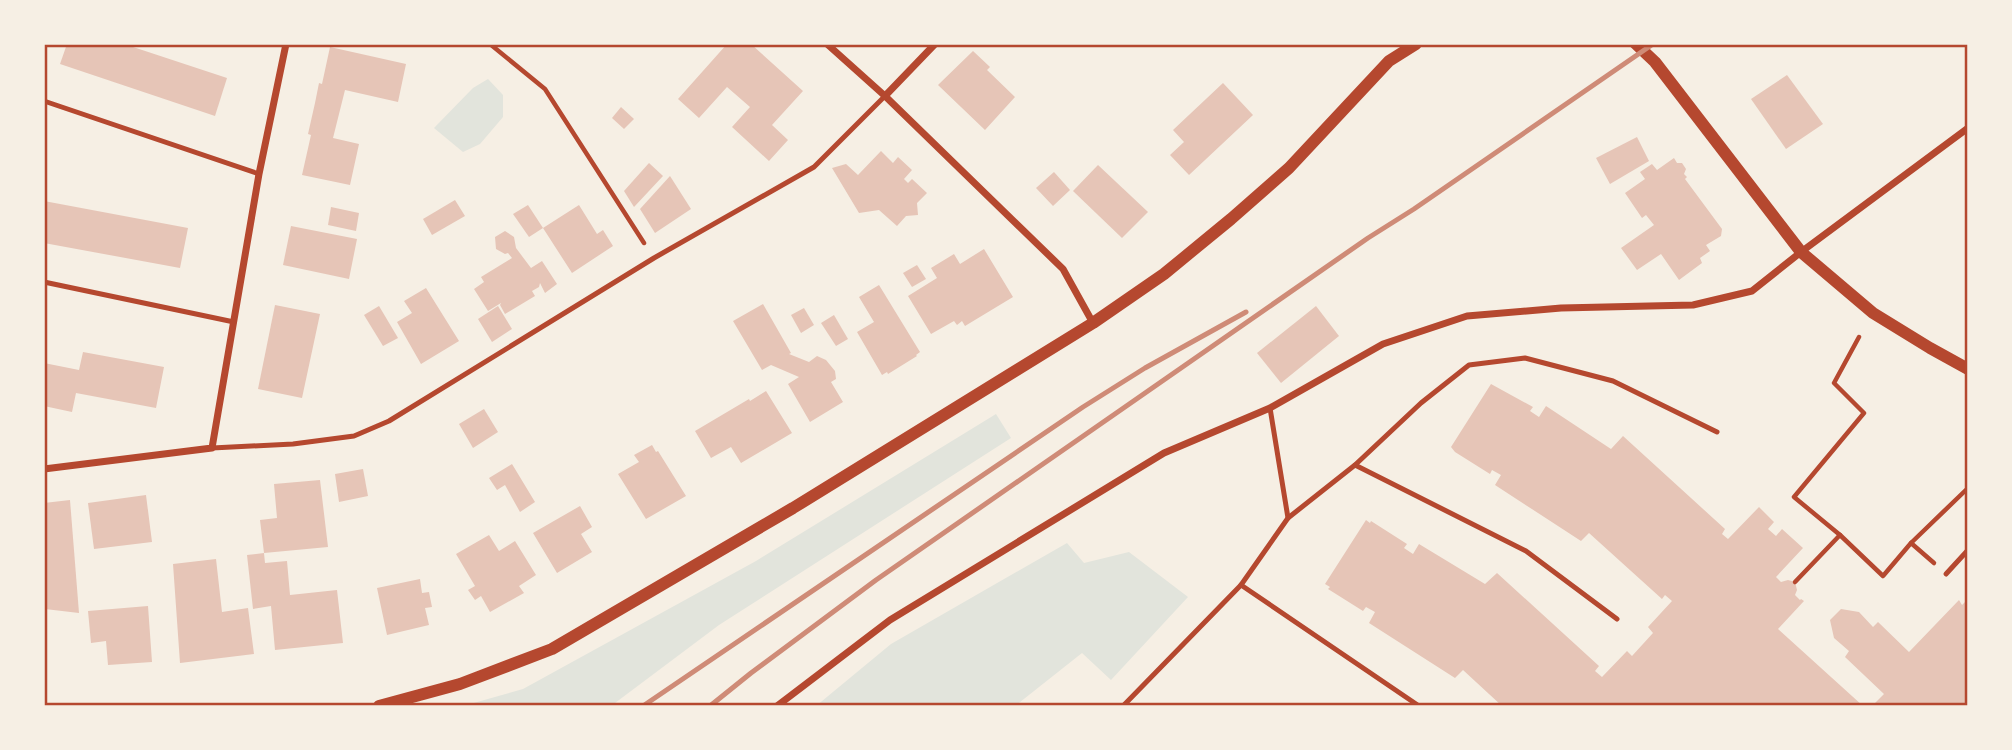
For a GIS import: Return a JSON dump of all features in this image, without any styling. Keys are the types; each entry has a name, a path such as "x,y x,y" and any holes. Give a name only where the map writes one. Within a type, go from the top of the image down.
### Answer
{"street":[{"path":"44,469 212,448 259,174 286,44"},
{"path":"827,44 885,96 1063,269 1093,323"},
{"path":"885,96 935,44"},
{"path":"379,706 460,684 552,649 793,508 1093,323 1164,274 1231,219 1289,168 1389,61 1416,44"},
{"path":"1636,44 1655,62 1801,252 1873,313 1968,369"},
{"path":"777,706 890,620 1164,453 1270,408 1383,344 1466,316 1561,307 1693,305 1752,291 1968,128"}],"lane":[{"path":"212,448 293,444 354,436 390,421 654,258 814,167 885,96"},
{"path":"44,101 259,174"},
{"path":"44,282 234,322"},
{"path":"1122,706 1241,585 1288,518 1355,465 1421,403 1469,365 1525,358 1613,381 1717,432"},
{"path":"1270,408 1288,518"},
{"path":"1355,465 1526,551 1617,620"},
{"path":"1946,574 1968,550"},
{"path":"1241,585 1419,706"}],"path":[{"path":"490,44 545,89 654,258"},
{"path":"1859,337 1834,383 1864,413 1794,496 1883,576 1911,543 1968,488"},
{"path":"1795,582 1840,536"},
{"path":"1911,543 1946,574"}],"shaded area":[{"path":"488,79 503,95 503,117 480,144 463,152 434,128 473,88"},
{"path":"996,414 1011,438 719,625 611,706 463,706 523,689 756,561"},
{"path":"1067,543 1084,563 1129,552 1188,597 1111,680 1082,653 1015,706 816,706 891,644"}],"building":[{"path":"67,44 124,44 227,78 215,116 60,64"},
{"path":"727,44 751,44 803,91 772,125 788,140 769,161 732,127 750,107 727,87 699,118 678,99"},
{"path":"330,47 406,64 398,102 345,90 333,138 359,144 350,185 302,175 319,83 322,84"},
{"path":"973,51 990,67 987,70 1015,97 985,130 938,85"},
{"path":"1787,75 1823,124 1786,149 1751,99"},
{"path":"1223,83 1253,115 1189,175 1170,155 1184,142 1173,130"},
{"path":"621,107 634,119 624,129 612,118"},
{"path":"1637,137 1649,161 1610,184 1596,158"},
{"path":"881,151 893,163 898,157 912,170 904,179 908,183 912,179 927,193 917,203 918,215 906,216 897,226 879,210 859,213 832,168 846,164 858,175"},
{"path":"1674,158 1677,163 1682,163 1686,169 1685,179 1722,229 1721,236 1706,245 1710,251 1700,258 1702,263 1679,280 1661,254 1637,270 1621,248 1654,225 1646,215 1642,218 1625,193 1645,179 1640,172 1652,164 1657,170"},
{"path":"649,163 663,176 634,207 624,191"},
{"path":"1098,165 1148,212 1122,238 1073,191"},
{"path":"1054,172 1070,190 1053,206 1036,188"},
{"path":"670,176 691,209 655,233 640,209"},
{"path":"455,200 465,216 432,235 423,219"},
{"path":"44,201 188,228 180,268 44,243"},
{"path":"528,205 543,228 529,237 513,214"},
{"path":"579,205 597,234 603,230 613,246 572,273 543,228"},
{"path":"331,207 359,213 356,231 328,225"},
{"path":"291,226 357,239 349,279 283,265"},
{"path":"505,231 514,237 516,248 531,268 542,261 557,284 545,293 540,283 539,287 532,291 535,296 505,314 501,303 488,311 474,289 484,282 481,277 512,258 508,253 496,249 495,237"},
{"path":"984,249 1013,297 965,326 962,321 957,325 954,321 931,334 908,296 937,278 931,268 954,254 960,264"},
{"path":"917,265 926,279 912,287 903,273"},
{"path":"879,285 920,352 888,374 887,372 882,375 857,332 874,322 859,297"},
{"path":"426,288 459,341 421,364 397,322 412,313 404,301"},
{"path":"763,304 791,353 789,354 809,362 817,356 826,360 835,371 836,379 831,382 843,402 810,422 788,384 799,377 771,365 762,370 733,321"},
{"path":"275,305 320,314 302,398 258,389"},
{"path":"379,306 398,338 383,346 364,315"},
{"path":"498,306 512,329 492,342 478,319"},
{"path":"1316,306 1339,336 1281,383 1257,353"},
{"path":"804,308 814,325 801,333 791,315"},
{"path":"834,315 848,339 836,346 821,323"},
{"path":"83,352 164,367 156,408 76,393 72,412 44,406 44,363 79,370"},
{"path":"1491,384 1533,407 1530,411 1539,417 1546,406 1611,449 1623,436 1725,529 1722,534 1728,539 1759,507 1774,522 1768,529 1776,536 1782,529 1803,548 1776,577 1781,582 1795,582 1795,595 1804,601 1778,629 1863,706 1502,706 1463,670 1455,678 1369,623 1375,612 1366,607 1363,611 1328,589 1330,587 1325,584 1366,520 1407,544 1404,548 1413,554 1419,544 1485,584 1497,573 1599,666 1595,671 1602,677 1627,651 1632,656 1653,633 1648,627 1672,601 1665,595 1662,599 1589,533 1581,541 1495,485 1501,475 1492,470 1490,474 1451,447"},
{"path":"766,391 792,433 741,463 731,447 711,458 695,431"},
{"path":"484,409 498,432 473,448 459,424"},
{"path":"652,445 686,496 646,519 618,474 639,462 634,455"},
{"path":"512,464 535,502 520,512 505,485 497,490 489,478"},
{"path":"363,469 368,496 339,502 335,474"},
{"path":"320,480 328,547 264,553 260,520 277,518 274,484"},
{"path":"146,495 152,542 94,549 88,503"},
{"path":"70,500 79,613 45,609 44,503"},
{"path":"580,506 592,527 581,534 592,552 557,573 533,533"},
{"path":"489,535 499,551 515,541 536,575 519,586 524,593 490,612 481,596 475,600 468,590 475,586 456,554"},
{"path":"264,553 265,563 287,561 290,595 337,590 343,643 275,650 271,606 253,609 247,555"},
{"path":"216,559 222,612 248,608 254,654 180,663 173,564"},
{"path":"420,579 422,593 429,592 432,607 425,608 429,625 387,635 377,588"},
{"path":"1968,599 1968,706 1872,706 1884,694 1845,657 1849,651 1834,638 1830,620 1841,609 1859,612 1873,627 1878,622 1909,652 1959,600 1962,605"},
{"path":"148,606 152,662 108,665 106,641 91,643 88,611"}],"railway":[{"path":"710,706 876,580 1368,238 1653,44"},
{"path":"643,706 1083,407 1145,368 1246,312"}]}
